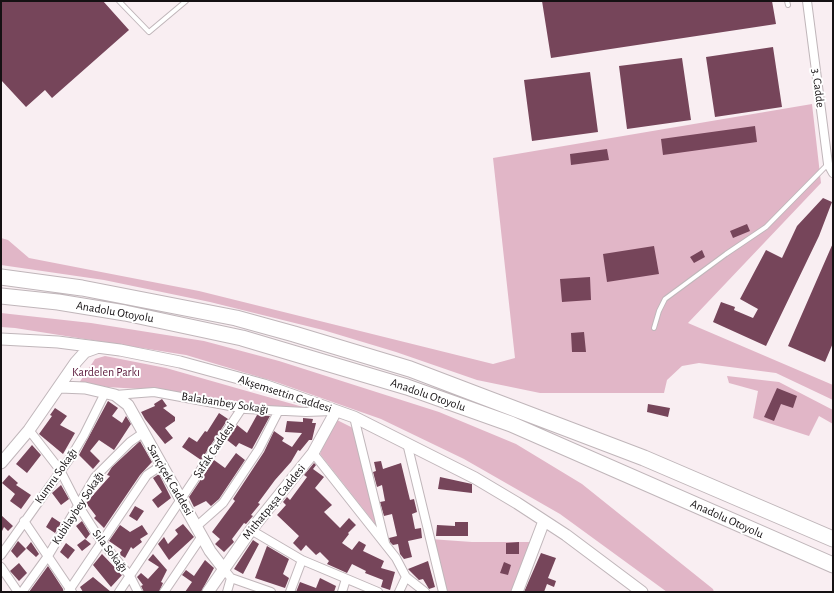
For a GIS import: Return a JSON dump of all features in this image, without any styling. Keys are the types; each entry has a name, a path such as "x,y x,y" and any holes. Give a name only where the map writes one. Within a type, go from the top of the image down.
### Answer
{"highway":[{"path":"1,272 82,288"},
{"name":"Anadolu Otoyolu","path":"1,277 82,288 236,318 410,369 644,458 833,539"},
{"name":"Anadolu Otoyolu","path":"1,296 65,304 188,326 242,338 407,387 511,424 833,565"},
{"path":"1,300 188,326"}],"main road":[{"name":"Akşemsettin Caddesi","path":"1,339 58,342 180,362 264,385 354,417 475,478 544,521 642,592"},
{"path":"1,463 29,430 60,387 65,376 85,352 101,348"},
{"name":"Sarıçiçek Caddesi","path":"60,387 85,388 110,394 128,405 199,531 223,568"},
{"name":"Mithatpaşa Caddesi","path":"208,592 223,568 251,530 313,453 336,411"},
{"path":"517,592 544,521"}],"street":[{"name":"3. Cadde","path":"807,1 828,164 833,173"},
{"name":"Balabanbey Sokağı","path":"110,394 154,392 242,408 278,412 336,411"},
{"name":"Kumru Sokağı","path":"1,555 84,435 110,394"},
{"name":"Şafak Caddesi","path":"119,592 242,408"},
{"path":"164,592 199,531 223,503 259,449 278,412"},
{"path":"354,417 386,546"},
{"name":"Sıla Sokağı","path":"29,430 60,470 78,505 101,541 130,576 138,592"},
{"name":"Kubilaybey Sokağı","path":"22,592 48,556 95,476 130,442 143,433"},
{"path":"407,443 443,592"},
{"path":"313,453 396,558 406,577 425,592"},
{"path":"24,521 70,591 101,541 147,475 162,465"},
{"path":"251,530 302,560 378,592"},
{"path":"290,592 302,560"},
{"path":"1,567 18,592"},
{"name":"Sarıçiçek Caddesi","path":"223,568 231,578"},
{"path":"399,592 406,577"},
{"path":"227,592 231,578 271,592"},
{"path":"342,592 346,579"}],"lane":[{"path":"119,1 149,32 186,1"},
{"path":"654,328 659,311 665,299 726,254 766,227 828,164"}],"green space":[{"path":"812,104 821,183 688,323 833,385 833,400 776,373 699,363 682,366 667,380 664,393 540,393 477,380 396,352 323,330 210,302 104,280 1,265 1,238 8,240 29,258 199,291 493,364 515,358 493,158"},
{"path":"1,313 91,323 204,341 279,361 439,412 516,444 582,484 713,589 714,592 667,592 560,514 464,459 381,419 276,382 186,355 1,327"},
{"name":"Kardelen Parkı","path":"105,356 166,368 303,407 302,409 242,406 157,390 107,387 79,383 95,359"},
{"path":"727,376 779,382 833,410 833,424 819,416 809,436 753,418 758,391 729,383"},
{"path":"333,418 353,428 379,529 320,454"},
{"path":"430,539 472,542 531,542 512,592 441,592"}],"building":[{"path":"1,1 103,1 129,30 52,98 45,90 26,107 1,80"},
{"path":"542,1 772,1 776,24 551,58"},
{"path":"773,47 782,107 715,117 706,57"},
{"path":"682,58 691,120 627,129 619,66"},
{"path":"590,72 598,132 532,141 524,80"},
{"path":"755,126 757,142 663,155 661,139"},
{"path":"607,149 609,160 571,165 570,154"},
{"path":"823,198 832,202 819,236 766,346 713,322 721,302 735,307 734,310 753,318 758,309 740,299 766,250 782,258 797,226"},
{"path":"747,224 750,231 733,238 730,231"},
{"path":"833,243 833,343 825,362 788,346"},
{"path":"654,246 659,274 607,282 603,254"},
{"path":"702,250 705,257 694,263 690,257"},
{"path":"590,277 591,300 562,302 560,279"},
{"path":"584,332 586,352 572,352 571,333"},
{"path":"777,388 797,396 793,408 781,404 774,421 764,417"},
{"path":"162,399 167,406 163,408 175,417 175,421 165,428 173,438 165,444 141,412 155,406 154,404"},
{"path":"108,401 118,408 112,416 122,423 126,416 131,424 114,450 99,440 90,451 100,461 93,469 79,455"},
{"path":"648,404 670,408 668,417 647,412"},
{"path":"55,408 67,416 60,425 75,433 63,454 39,434 52,416 50,415"},
{"path":"219,413 228,419 201,460 182,447 189,437 197,442 205,431 207,432"},
{"path":"257,415 270,416 252,449 239,443 236,447 227,440 237,425 247,433"},
{"path":"303,418 313,419 312,423 316,423 312,440 309,440 300,451 298,450 291,462 258,503 260,504 251,515 253,516 246,524 244,523 232,539 234,542 224,552 215,544 220,539 212,532 235,501 233,499 264,452 274,431 284,438 282,441 292,447 302,433 285,432 287,421 303,422"},
{"path":"140,441 152,462 140,475 104,528 94,518 96,516 86,503 110,476 107,475 112,467"},
{"path":"32,445 41,455 27,473 16,464"},
{"path":"236,453 245,460 219,499 211,506 206,501 194,507 189,497 214,460 225,468"},
{"path":"381,461 383,469 401,463 410,500 414,499 417,512 412,514 415,529 421,528 422,538 408,541 412,557 404,559 400,554 398,544 393,545 390,542 389,538 397,536 392,514 384,516 380,502 385,501 382,485 377,487 373,472 376,471 374,462"},
{"path":"314,463 316,465 313,469 324,477 315,488 332,505 324,512 340,528 349,518 356,525 348,533 349,534 342,543 352,550 359,541 366,545 363,551 384,561 381,568 395,572 390,590 381,587 383,580 365,573 366,571 352,564 347,573 327,564 329,561 320,552 316,555 306,545 301,551 293,543 299,536 277,515 286,505 283,502 287,497 290,500 307,477 304,475"},
{"path":"159,474 171,498 158,508 152,500 162,492 153,478"},
{"path":"9,475 18,483 16,485 31,495 21,509 10,501 15,494 2,483"},
{"path":"440,477 472,484 472,493 438,489"},
{"path":"61,485 69,499 61,505 52,493"},
{"path":"135,506 144,511 137,521 129,516"},
{"path":"1,515 13,526 8,531 4,527 1,533"},
{"path":"52,517 61,523 55,533 46,527"},
{"path":"82,521 90,534 86,539 76,526"},
{"path":"455,522 468,522 468,536 436,536 437,525 455,526"},
{"path":"183,524 194,537 169,560 158,544 164,537 168,544 178,534 175,530"},
{"path":"120,525 130,532 142,525 148,534 140,539 142,542 133,549 131,547 125,558 119,554 122,550 109,541"},
{"path":"85,539 91,544 82,551 77,545"},
{"path":"253,540 259,544 243,574 234,569"},
{"path":"18,541 26,549 17,558 11,551"},
{"path":"31,542 39,554 36,557 26,548"},
{"path":"519,542 519,554 506,554 506,543"},
{"path":"66,543 75,550 68,559 60,552"},
{"path":"267,546 289,559 283,574 289,578 285,588 255,578"},
{"path":"541,553 556,558 548,578 556,581 554,587 547,584 544,592 524,592"},
{"path":"102,554 122,575 111,587 93,565"},
{"path":"153,554 167,570 161,582 163,583 159,592 144,592 141,586 143,585 137,577 141,573 148,579 159,567 148,560"},
{"path":"205,560 214,568 201,592 185,592 192,582 182,575 186,570 194,576"},
{"path":"428,561 435,587 429,589 423,579 419,580 408,569"},
{"path":"504,562 511,565 508,575 500,573"},
{"path":"19,563 27,573 19,581 10,571"},
{"path":"48,566 63,589 63,592 29,592"},
{"path":"93,577 111,592 83,592 80,587"},
{"path":"320,578 336,586 334,592 296,592 300,582 316,588"}]}
